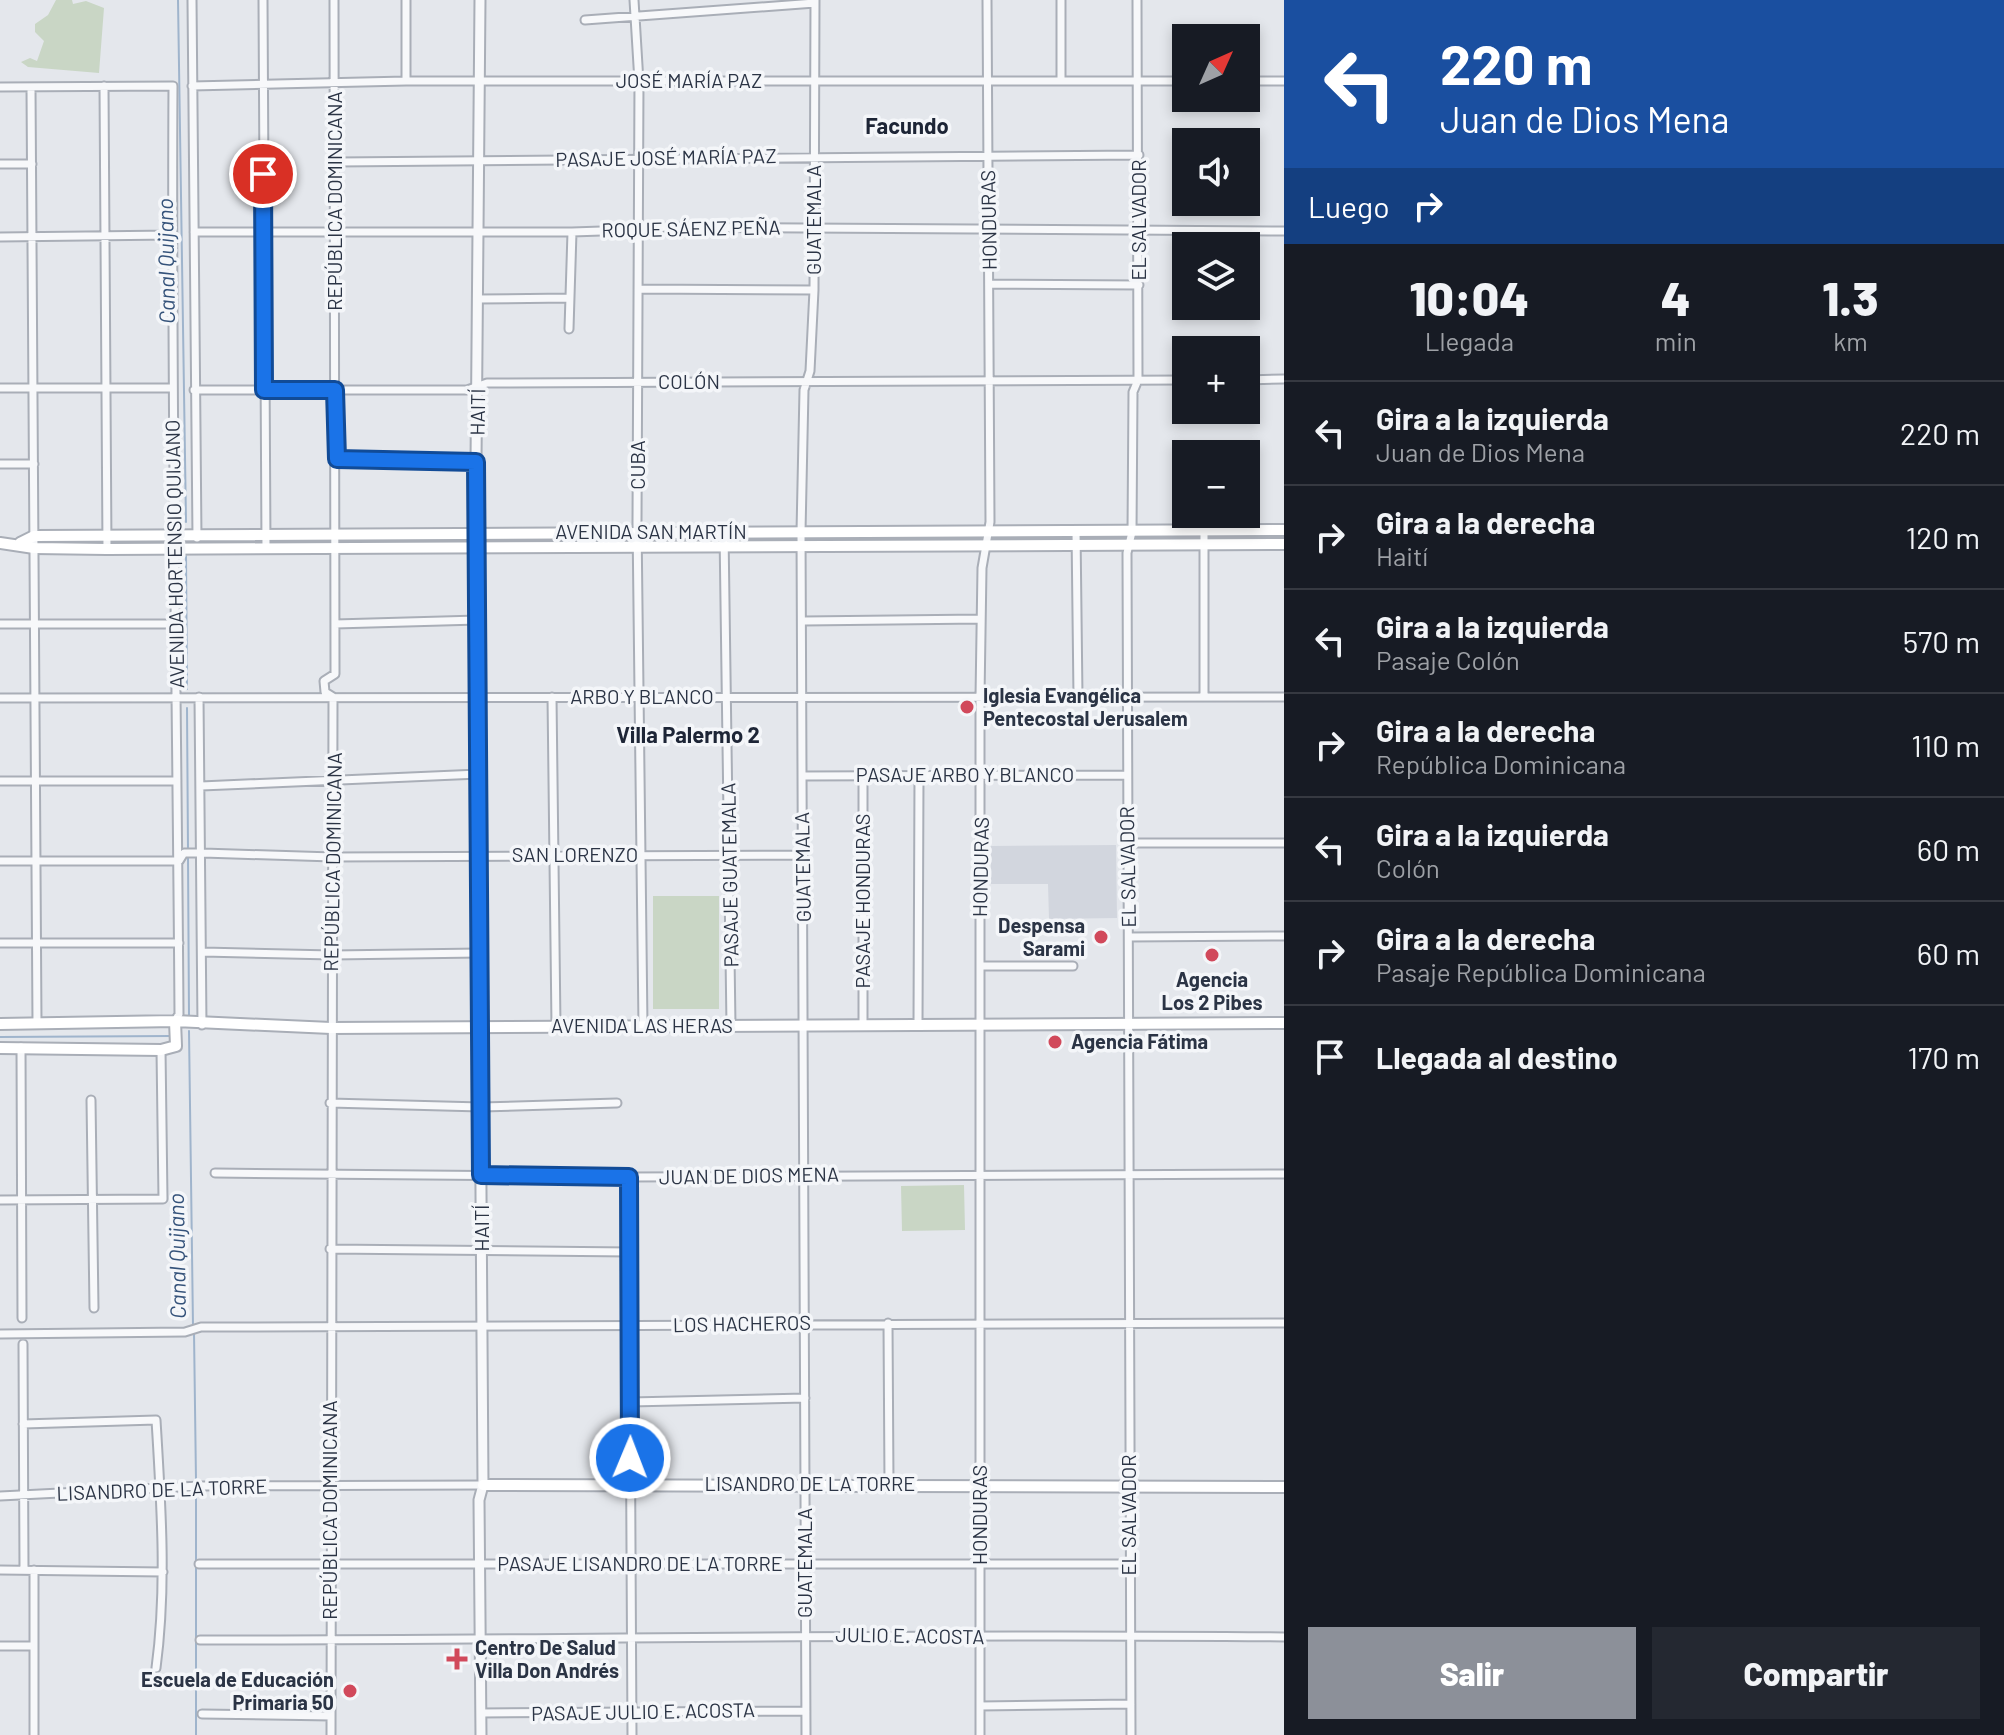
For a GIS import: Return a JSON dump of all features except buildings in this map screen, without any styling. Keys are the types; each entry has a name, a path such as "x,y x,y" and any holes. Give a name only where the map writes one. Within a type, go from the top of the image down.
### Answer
{"main road":[{"name":"AVENIDA SAN MARTÍN","path":"20,543 34,536 266,533 1284,530"},
{"name":"AVENIDA SAN MARTÍN","path":"0,543 20,543 34,548 107,549 1284,544"},
{"name":"AVENIDA LAS HERAS","path":"0,1024 175,1021 202,1025 331,1028 1284,1023"},
{"path":"0,1048 161,1050 176,1046 175,1021"},
{"name":"LISANDRO DE LA TORRE","path":"483,1485 805,1483 1284,1487"}],"street":[{"name":"AVENIDA HORTENSIO QUIJANO","path":"192,0 197,547"},
{"path":"263,0 266,547"},
{"name":"REPÚBLICA DOMINICANA","path":"331,1735 330,1103 335,778 333,697 325,692 324,681 335,674 333,549 337,459 337,162 334,0"},
{"path":"406,0 406,81"},
{"name":"HAITÍ","path":"480,0 476,462 479,548 483,1485 479,1500 481,1735"},
{"name":"CUBA","path":"634,0 639,82 638,545 643,1026"},
{"name":"HONDURAS","path":"980,1735 980,697 984,545 989,530 987,0"},
{"path":"1061,0 1061,81"},
{"name":"EL SALVADOR","path":"1131,1735 1132,1637 1128,1564 1127,544 1132,532 1133,392 1138,380 1137,0"},
{"path":"585,20 815,1"},
{"name":"GUATEMALA","path":"806,1735 804,621 801,532 806,382 810,371 814,290 815,1"},
{"name":"JOSÉ MARÍA PAZ","path":"192,86 406,81 1172,81"},
{"path":"1260,81 1284,81"},
{"name":"AVENIDA HORTENSIO QUIJANO","path":"104,86 173,86 172,388 177,781 182,857 179,1014 175,1021"},
{"path":"0,87 104,86 107,549"},
{"path":"31,88 37,1024"},
{"name":"PASAJE JOSÉ MARÍA PAZ","path":"337,162 639,156 1139,155"},
{"path":"0,164 32,164"},
{"name":"ROQUE SÁENZ PEÑA","path":"194,232 572,232 631,230 638,227 1284,231"},
{"path":"569,329 572,232"},
{"path":"0,237 172,235"},
{"path":"990,284 1139,285"},
{"path":"638,289 814,290"},
{"path":"478,299 569,298"},
{"path":"1260,380 1284,379"},
{"name":"COLÓN","path":"194,390 467,390 487,383 638,381 1172,380"},
{"path":"0,388 172,388"},
{"path":"337,459 476,462"},
{"path":"0,464 34,464"},
{"path":"1204,530 1204,697"},
{"path":"1076,531 1078,697"},
{"name":"PASAJE GUATEMALA","path":"724,532 731,1026"},
{"path":"804,621 981,619"},
{"path":"335,624 478,620"},
{"path":"0,624 176,624"},
{"name":"AVENIDA HORTENSIO QUIJANO","path":"199,697 202,1025"},
{"path":"552,697 556,1026"},
{"name":"ARBO Y BLANCO","path":"0,698 1284,697"},
{"path":"201,786 479,774"},
{"name":"PASAJE ARBO Y BLANCO","path":"802,776 1127,775"},
{"name":"PASAJE HONDURAS","path":"863,776 863,1025"},
{"path":"918,1025 919,777"},
{"path":"0,781 177,781"},
{"path":"1128,843 1284,843"},
{"name":"SAN LORENZO","path":"182,857 199,853 333,857 803,855"},
{"path":"0,861 182,857"},
{"path":"1129,937 1284,936"},
{"path":"0,943 179,943"},
{"path":"203,952 332,955 480,953"},
{"path":"980,966 1073,966"},
{"path":"21,1047 22,1318"},
{"path":"0,1200 92,1197 163,1199 161,1050"},
{"path":"91,1100 94,1308"},
{"path":"330,1103 481,1107 617,1103"},
{"name":"JUAN DE DIOS MENA","path":"215,1173 629,1177 1284,1174"},
{"path":"629,1177 632,1735"},
{"path":"330,1249 630,1252"},
{"path":"888,1323 889,1484"},
{"name":"LOS HACHEROS","path":"0,1334 482,1325 1284,1323"},
{"path":"23,1344 24,1570"},
{"path":"630,1402 805,1398"},
{"path":"23,1424 156,1420 163,1572 163,1620 156,1668"},
{"name":"LISANDRO DE LA TORRE","path":"0,1496 160,1489 483,1485"},
{"name":"PASAJE LISANDRO DE LA TORRE","path":"199,1564 1128,1564"},
{"path":"0,1570 163,1572"},
{"path":"34,1570 34,1735"},
{"name":"JULIO E. ACOSTA","path":"200,1640 632,1639 806,1634 1284,1637"},
{"path":"0,1646 34,1646"},
{"path":"980,1706 1131,1704"},
{"name":"PASAJE JULIO E. ACOSTA","path":"481,1713 806,1711"},
{"path":"202,1714 331,1716"}],"shaded area":[{"path":"1116,845 1117,918 1049,919 1048,884 991,884 991,846"}],"green space":[{"path":"56,0 72,0 73,4 86,1 104,8 99,73 28,67 21,62 30,58 37,61 44,41 35,32 35,24 48,15"},
{"path":"653,896 719,896 719,1009 653,1009"},
{"path":"964,1185 965,1230 902,1231 901,1186"}],"waterway":[{"name":"Canal Quijano","path":"178,0 186,522"},
{"name":"Canal Quijano","path":"186,556 187,689"},
{"name":"Canal Quijano","path":"187,708 188,850"},
{"name":"Canal Quijano","path":"188,857 189,1017"},
{"name":"Canal Quijano","path":"189,1031 193,1326"},
{"path":"0,1037 171,1036"},
{"name":"Canal Quijano","path":"194,1332 196,1481"},
{"name":"Canal Quijano","path":"196,1492 196,1735"}],"place":[{"name":"Iglesia Evangélica Pentecostal Jerusalem","path":"967,707"},
{"name":"Despensa Sarami","path":"1101,937"},
{"name":"Agencia Los 2 Pibes","path":"1212,955"},
{"name":"Agencia Fátima","path":"1055,1042"},
{"name":"Centro De Salud Villa Don Andrés","path":"457,1659"},
{"name":"Escuela de Educación Primaria 50","path":"350,1691"}],"district":[{"name":"Facundo","path":"907,126"},
{"name":"Villa Palermo 2","path":"688,735"}],"route":[{"path":"263,174 264,390 335,390 337,459 476,462 481,1175 629,1177 630,1458"}]}
